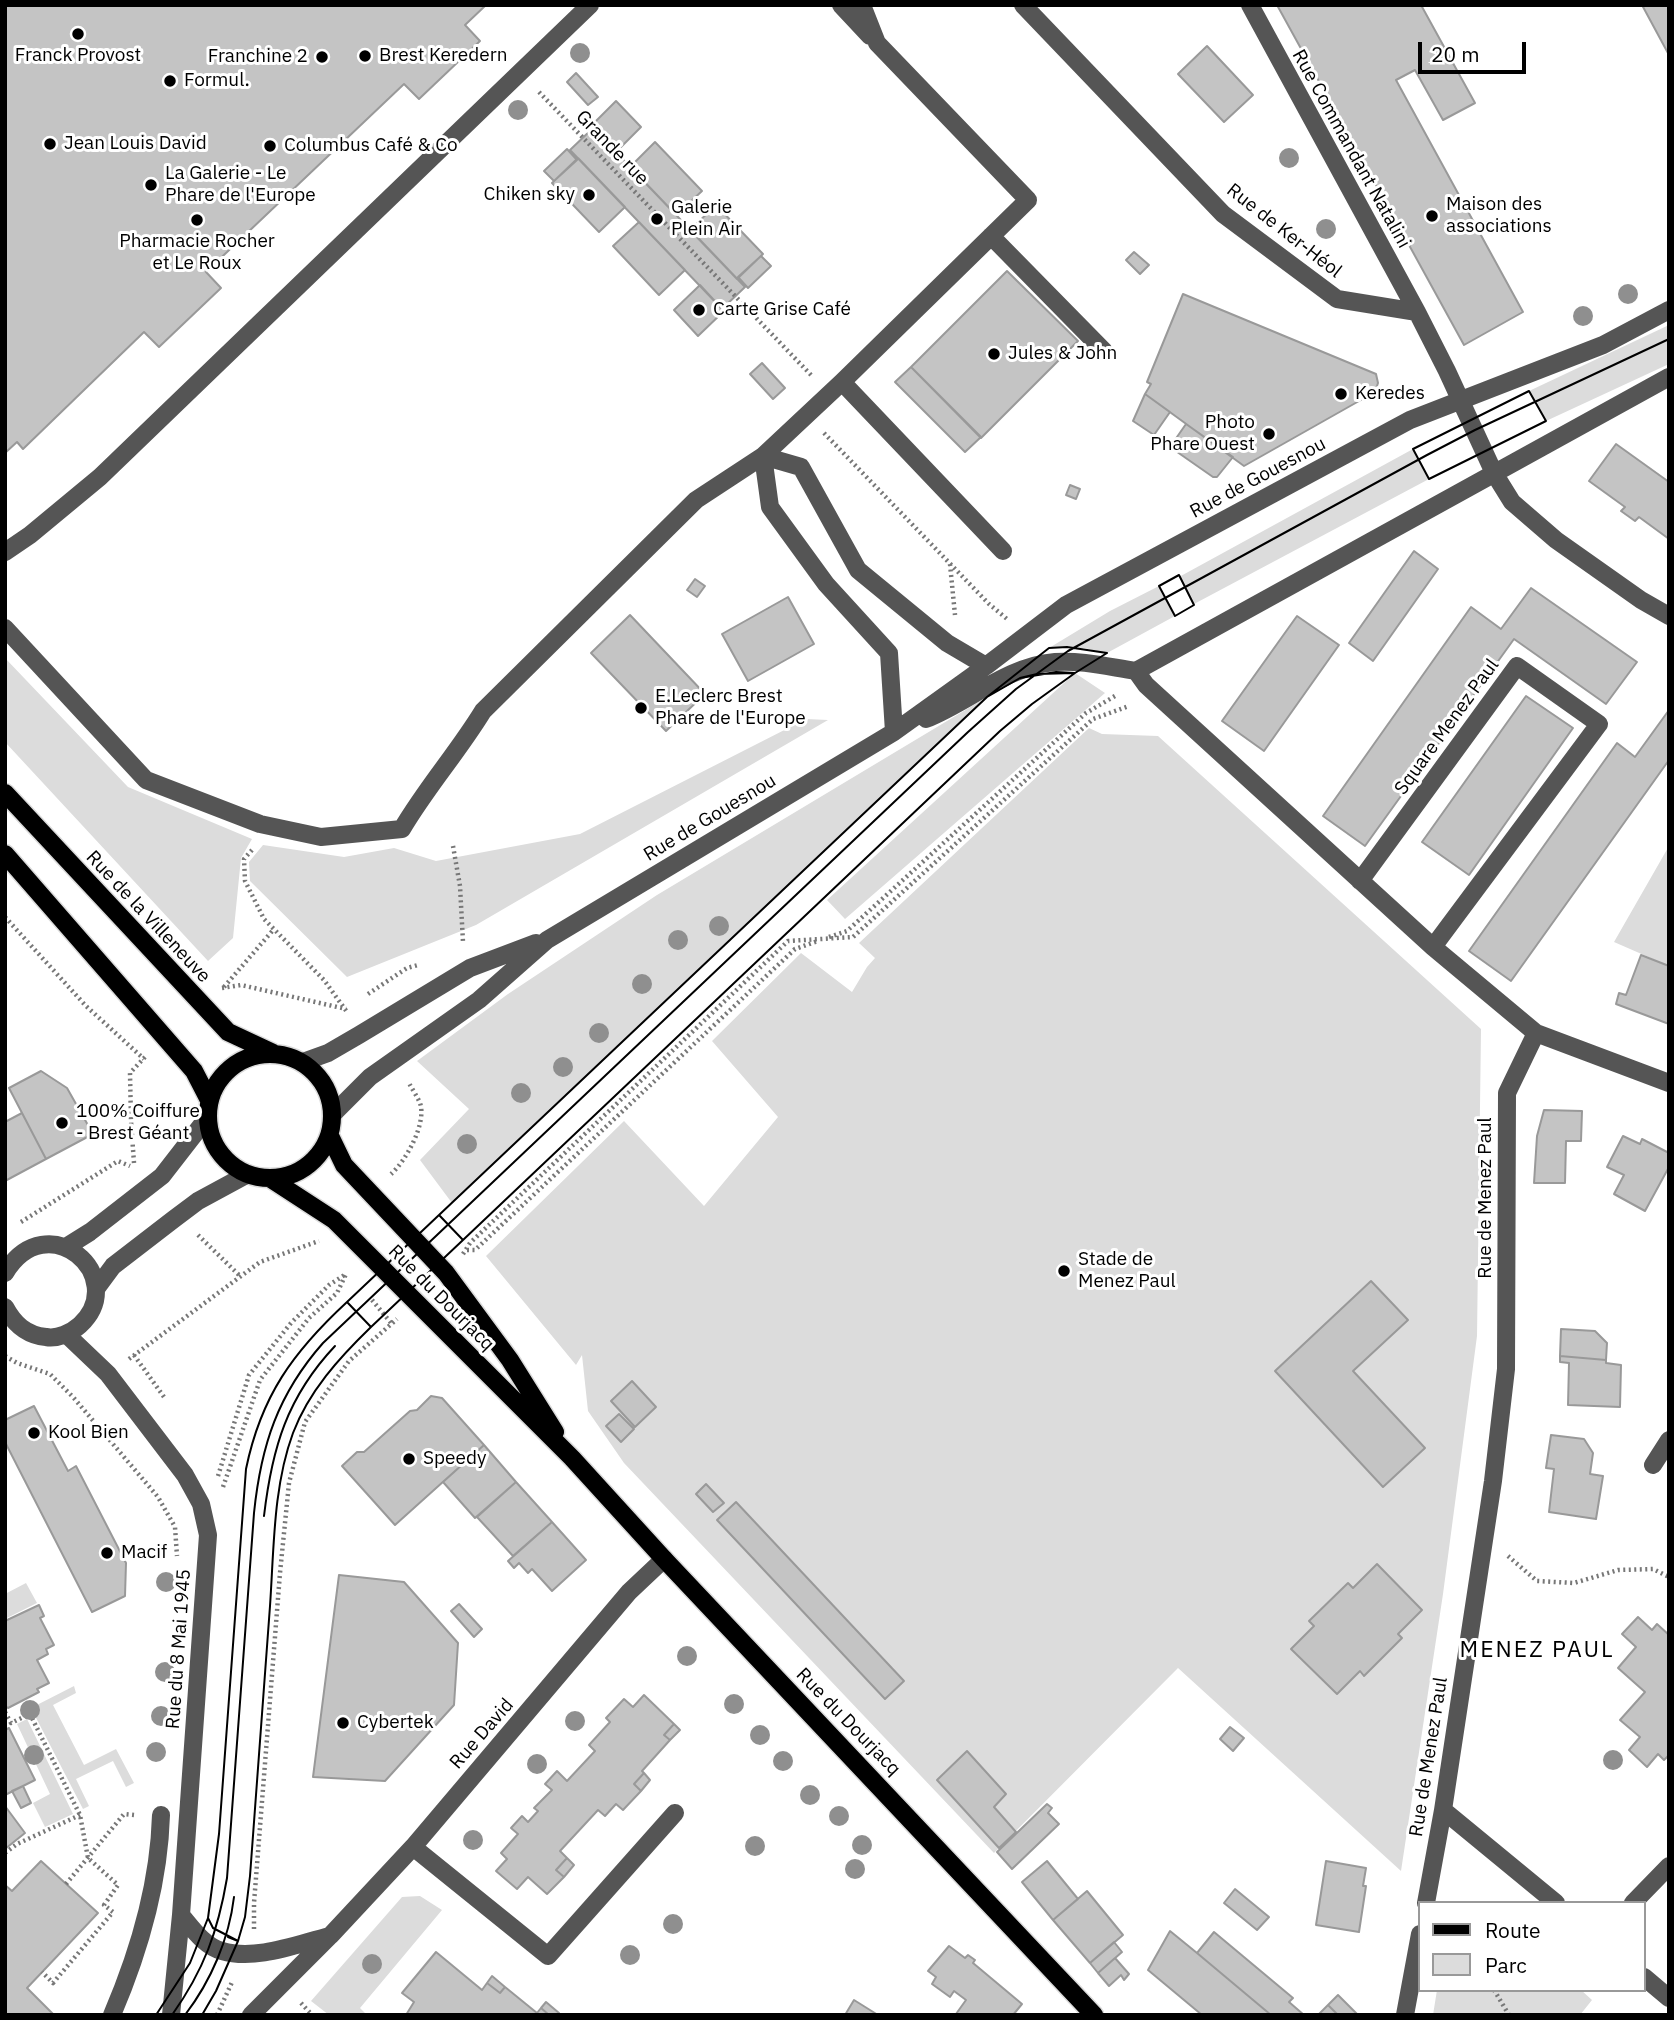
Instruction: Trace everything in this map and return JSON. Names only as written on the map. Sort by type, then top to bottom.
[{"type":"main road","name":"Rue de la Villeneuve","points":[[5,793],[228,1032],[273,1053]]},
{"type":"main road","points":[[5,854],[194,1071],[208,1109],[210,1136],[218,1152],[231,1165],[246,1175],[271,1179],[296,1173],[317,1158],[330,1136],[333,1114],[329,1094],[319,1076],[303,1062],[273,1053],[252,1055],[232,1065],[217,1081],[208,1109]]},
{"type":"main road","name":"Rue du Dourjacq","points":[[330,1136],[344,1165],[446,1272],[510,1360],[572,1458]]},
{"type":"main road","name":"Rue du Dourjacq","points":[[271,1179],[334,1220],[572,1458],[1094,2015]]},
{"type":"street","points":[[5,552],[30,536],[100,477],[590,5]]},
{"type":"street","points":[[5,628],[146,780],[260,824],[321,837],[402,829],[414,808],[466,740],[483,711],[696,500],[763,456],[1028,200],[841,5]]},
{"type":"street","points":[[862,5],[877,43]]},
{"type":"street","name":"Rue de Ker-Héol","points":[[1023,5],[1223,214],[1337,299],[1417,312]]},
{"type":"street","name":"Rue Commandant Natalini","points":[[1250,5],[1417,312]]},
{"type":"street","points":[[991,236],[1104,351]]},
{"type":"street","name":"Rue de Gouesnou","points":[[333,1114],[370,1077],[480,1000],[547,940],[894,732],[1066,605],[1410,420],[1604,345],[1669,310]]},
{"type":"street","points":[[1417,312],[1494,473],[1512,502],[1556,540],[1641,600],[1669,616]]},
{"type":"street","points":[[1669,377],[1136,671],[1154,692],[1360,881],[1433,947],[1536,1033],[1669,1083]]},
{"type":"street","points":[[836,388],[1003,551]]},
{"type":"street","points":[[763,456],[801,467],[858,570],[947,643],[986,666]]},
{"type":"street","points":[[763,456],[770,507],[826,584],[888,653],[894,732]]},
{"type":"street","name":"Rue de Gouesnou","points":[[894,732],[934,716],[1019,670],[1051,662],[1069,661],[1136,671]]},
{"type":"street","name":"Square Menez Paul","points":[[1360,881],[1517,666],[1599,724],[1433,947]]},
{"type":"street","name":"Rue de Gouesnou","points":[[303,1062],[328,1053],[470,968],[547,940]]},
{"type":"street","name":"Rue de Menez Paul","points":[[1426,1901],[1485,1537],[1506,1369],[1507,1093],[1536,1033]]},
{"type":"street","points":[[66,1247],[90,1232],[162,1176],[208,1109]]},
{"type":"street","points":[[96,1289],[113,1266],[198,1201],[246,1175]]},
{"type":"street","points":[[5,1273],[12,1261],[23,1251],[37,1245],[52,1244],[66,1247],[88,1264],[96,1289],[94,1304],[78,1327],[51,1338],[35,1336],[21,1328],[5,1307]]},
{"type":"street","name":"Rue du 8 Mai 1945","points":[[66,1334],[108,1374],[185,1475],[201,1504],[208,1535],[181,1915],[171,2015]]},
{"type":"street","points":[[1653,1465],[1669,1440]]},
{"type":"street","name":"Rue David","points":[[251,2015],[413,1847],[629,1592],[664,1559]]},
{"type":"street","points":[[1443,1810],[1554,1901]]},
{"type":"street","points":[[413,1847],[548,1956],[675,1813]]},
{"type":"street","points":[[112,2015],[135,1956],[157,1869],[161,1815]]},
{"type":"street","points":[[1635,1901],[1669,1866]]},
{"type":"street","points":[[181,1915],[197,1935],[220,1951],[255,1954],[330,1936]]},
{"type":"street","points":[[1405,2015],[1418,1945]]},
{"type":"street","points":[[1646,1979],[1669,1998]]},
{"type":"path","name":"Grande rue","points":[[520,74],[813,376],[836,388]]},
{"type":"path","points":[[813,376],[791,398],[989,604]]},
{"type":"path","points":[[468,1250],[475,1250],[795,949],[847,930],[1086,713],[1122,692],[1136,671]]},
{"type":"path","points":[[446,1272],[468,1250],[470,1243],[788,941],[853,937],[1093,719],[1134,705],[1154,692]]},
{"type":"path","points":[[260,824],[258,842],[244,859],[245,881],[264,919],[274,929],[324,980],[346,1009],[241,985],[223,988],[274,929]]},
{"type":"path","points":[[453,846],[460,886],[464,953]]},
{"type":"path","points":[[5,916],[86,1006],[144,1060],[131,1073],[135,1167],[118,1161],[16,1225]]},
{"type":"path","points":[[389,1175],[400,1167],[419,1129],[421,1105],[407,1079]]},
{"type":"path","points":[[198,1236],[240,1276]]},
{"type":"path","points":[[135,1355],[260,1262],[322,1240]]},
{"type":"path","points":[[218,1477],[249,1375],[291,1323],[330,1285],[346,1274],[337,1293],[309,1318],[260,1380],[222,1490]]},
{"type":"path","points":[[254,1903],[284,1528],[289,1483],[305,1422],[349,1361],[416,1303]]},
{"type":"path","points":[[5,1356],[50,1374],[149,1485],[175,1527],[177,1564]]},
{"type":"path","points":[[1485,1537],[1537,1581],[1574,1583],[1618,1570],[1653,1569],[1669,1577]]},
{"type":"path","points":[[5,1712],[11,1723],[30,1714],[80,1815],[88,1858],[118,1885],[104,1905],[113,1912],[53,1983],[42,1972]]},
{"type":"path","points":[[66,1884],[124,1814],[138,1816]]},
{"type":"path","points":[[5,1853],[16,1844],[80,1815]]},
{"type":"path","points":[[1495,1992],[1509,2015]]},
{"type":"green space","points":[[1669,325],[1669,364],[1546,421],[1529,391]]},
{"type":"green space","points":[[1413,449],[1429,479],[1194,604],[1179,577]]},
{"type":"green space","points":[[1159,586],[1175,616],[1107,653],[1084,648],[1049,648],[1110,611]]},
{"type":"green space","points":[[5,658],[128,787],[252,839],[241,858],[233,938],[208,961],[5,742]]},
{"type":"green space","points":[[1075,673],[1105,693],[845,919],[827,900]]},
{"type":"green space","points":[[987,697],[452,1203],[420,1160],[469,1109],[417,1061],[508,994],[657,895]]},
{"type":"green space","points":[[806,719],[828,720],[476,925],[347,977],[250,881],[249,862],[263,845],[344,857],[394,848],[436,861],[580,834]]},
{"type":"green space","name":"Stade de Menez Paul","points":[[1089,728],[1102,734],[1158,736],[1481,1029],[1477,1336],[1443,1594],[1401,1871],[1178,1668],[994,1853],[624,1463],[588,1411],[582,1355],[576,1365],[486,1256],[624,1121],[704,1206],[778,1117],[712,1041],[801,953],[852,992],[875,958],[859,943]]},
{"type":"green space","points":[[1669,846],[1669,966],[1614,942]]},
{"type":"green space","points":[[26,1583],[37,1603],[5,1619],[5,1594]]},
{"type":"green space","points":[[74,1686],[76,1693],[53,1705],[84,1765],[116,1749],[134,1783],[126,1787],[113,1761],[76,1779],[89,1806],[83,1809],[31,1708]]},
{"type":"green space","points":[[27,1719],[73,1814],[45,1827],[33,1803],[50,1794],[17,1724]]},
{"type":"green space","points":[[420,1896],[442,1910],[360,2008],[367,2015],[329,2015],[311,2001],[402,1897]]},
{"type":"green space","points":[[1437,1992],[1583,1992],[1592,2000],[1580,2015],[1433,2015]]},
{"type":"building","name":"La Galerie - Le Phare de l'Europe","points":[[5,5],[486,5],[465,25],[480,41],[419,99],[404,84],[206,272],[221,288],[159,347],[144,332],[23,449],[17,442],[5,453]]},
{"type":"building","name":"Maison des associations","points":[[1277,5],[1421,5],[1475,103],[1443,120],[1415,70],[1396,80],[1523,312],[1464,345]]},
{"type":"building","points":[[1642,5],[1669,5],[1669,55]]},
{"type":"building","points":[[1207,46],[1253,95],[1224,122],[1178,74]]},
{"type":"building","points":[[576,73],[598,97],[588,105],[567,82]]},
{"type":"building","points":[[616,101],[641,127],[616,152],[591,126]]},
{"type":"building","name":"Galerie Plein Air","points":[[593,128],[745,287],[722,309],[570,150]]},
{"type":"building","points":[[655,142],[702,191],[676,215],[630,167]]},
{"type":"building","points":[[567,149],[577,160],[554,181],[544,171]]},
{"type":"building","name":"Chiken sky","points":[[578,158],[625,207],[599,232],[552,183]]},
{"type":"building","points":[[716,205],[763,254],[737,279],[690,230]]},
{"type":"building","points":[[639,222],[685,270],[659,295],[613,246]]},
{"type":"building","points":[[1134,252],[1149,265],[1140,274],[1126,260]]},
{"type":"building","points":[[761,256],[771,266],[748,288],[738,277]]},
{"type":"building","name":"Jules & John","points":[[1007,271],[1078,341],[981,438],[911,367]]},
{"type":"building","name":"Carte Grise Café","points":[[700,285],[724,311],[698,336],[674,310]]},
{"type":"building","points":[[1183,294],[1376,374],[1378,383],[1375,392],[1244,466],[1145,394],[1151,384],[1147,382]]},
{"type":"building","points":[[762,363],[785,388],[773,399],[750,374]]},
{"type":"building","points":[[911,367],[981,437],[965,452],[895,382]]},
{"type":"building","points":[[1145,394],[1170,412],[1154,435],[1133,421]]},
{"type":"building","points":[[1186,424],[1233,457],[1217,477],[1213,477],[1170,447]]},
{"type":"building","points":[[1616,444],[1669,482],[1669,539],[1639,517],[1635,521],[1621,511],[1625,507],[1589,481]]},
{"type":"building","points":[[1070,485],[1080,489],[1076,499],[1066,495]]},
{"type":"building","points":[[1414,551],[1438,569],[1373,661],[1349,643]]},
{"type":"building","points":[[695,579],[705,586],[697,597],[687,590]]},
{"type":"building","points":[[1531,588],[1637,662],[1606,704],[1514,639],[1365,846],[1323,816],[1471,607],[1501,629]]},
{"type":"building","points":[[788,597],[814,644],[748,681],[722,634]]},
{"type":"building","points":[[630,615],[705,694],[666,731],[591,653]]},
{"type":"building","points":[[1297,616],[1339,645],[1264,751],[1222,721]]},
{"type":"building","points":[[1526,696],[1573,728],[1469,875],[1422,842]]},
{"type":"building","points":[[1669,710],[1669,760],[1511,981],[1469,951],[1617,743],[1635,757]]},
{"type":"building","points":[[1641,955],[1669,966],[1669,1024],[1616,1004],[1619,993],[1626,995]]},
{"type":"building","points":[[41,1071],[67,1088],[93,1134],[46,1159],[9,1088]]},
{"type":"building","points":[[1544,1110],[1582,1111],[1581,1141],[1566,1141],[1565,1183],[1534,1183],[1537,1136]]},
{"type":"building","points":[[22,1113],[46,1159],[5,1181],[5,1122]]},
{"type":"building","points":[[1623,1136],[1640,1144],[1642,1139],[1669,1153],[1669,1167],[1645,1211],[1614,1194],[1624,1175],[1607,1167]]},
{"type":"building","points":[[1371,1281],[1408,1320],[1353,1371],[1425,1448],[1383,1487],[1275,1371]]},
{"type":"building","points":[[1561,1329],[1595,1331],[1607,1343],[1606,1360],[1560,1356]]},
{"type":"building","points":[[1560,1356],[1606,1360],[1606,1363],[1621,1365],[1620,1407],[1568,1405],[1569,1363],[1560,1362]]},
{"type":"building","points":[[632,1381],[656,1407],[635,1427],[611,1401]]},
{"type":"building","name":"Speedy","points":[[431,1396],[442,1398],[484,1445],[395,1525],[342,1466],[357,1452],[364,1452]]},
{"type":"building","points":[[34,1406],[68,1471],[76,1466],[126,1563],[125,1596],[92,1612],[5,1442],[5,1420]]},
{"type":"building","points":[[619,1414],[634,1429],[621,1442],[606,1426]]},
{"type":"building","points":[[1551,1435],[1584,1439],[1593,1453],[1590,1474],[1603,1476],[1596,1519],[1549,1512],[1554,1469],[1546,1468]]},
{"type":"building","points":[[484,1445],[516,1482],[475,1518],[443,1482]]},
{"type":"building","points":[[516,1482],[552,1522],[513,1556],[477,1517]]},
{"type":"building","points":[[706,1484],[724,1503],[713,1512],[696,1494]]},
{"type":"building","points":[[736,1502],[904,1681],[885,1699],[717,1520]]},
{"type":"building","points":[[552,1522],[586,1560],[552,1591],[532,1569],[528,1573],[519,1563],[514,1568],[508,1561]]},
{"type":"building","points":[[1377,1564],[1422,1610],[1398,1634],[1402,1638],[1364,1676],[1360,1671],[1337,1694],[1291,1649],[1314,1626],[1309,1621],[1348,1583],[1353,1588]]},
{"type":"building","points":[[339,1575],[404,1582],[458,1643],[454,1705],[385,1781],[313,1777]]},
{"type":"building","points":[[459,1604],[482,1629],[474,1637],[451,1611]]},
{"type":"building","points":[[39,1605],[44,1616],[40,1618],[54,1645],[46,1649],[48,1654],[37,1660],[49,1683],[37,1689],[39,1692],[8,1708],[5,1706],[5,1621]]},
{"type":"building","points":[[1638,1617],[1652,1630],[1657,1624],[1669,1635],[1669,1755],[1664,1760],[1658,1754],[1647,1767],[1629,1750],[1640,1737],[1620,1720],[1645,1692],[1618,1668],[1636,1647],[1622,1634]]},
{"type":"building","points":[[644,1695],[674,1724],[664,1735],[670,1740],[634,1784],[641,1791],[623,1810],[616,1804],[605,1816],[598,1810],[560,1851],[567,1858],[556,1870],[564,1877],[547,1894],[528,1877],[517,1889],[496,1871],[507,1859],[501,1853],[518,1834],[511,1828],[522,1816],[528,1822],[538,1811],[534,1808],[552,1790],[545,1784],[557,1771],[567,1781],[595,1751],[589,1745],[610,1722],[606,1718],[624,1699],[633,1707]]},
{"type":"building","points":[[674,1724],[680,1730],[670,1740],[664,1735]]},
{"type":"building","points":[[1230,1727],[1244,1738],[1233,1751],[1220,1739]]},
{"type":"building","points":[[9,1728],[35,1780],[5,1795],[5,1730]]},
{"type":"building","points":[[967,1751],[1006,1794],[994,1807],[1016,1832],[999,1848],[937,1780]]},
{"type":"building","points":[[644,1773],[650,1780],[641,1791],[634,1784]]},
{"type":"building","points":[[23,1786],[31,1803],[21,1808],[12,1791]]},
{"type":"building","points":[[1047,1804],[1052,1808],[1048,1813],[1059,1824],[1012,1869],[997,1852]]},
{"type":"building","points":[[5,1806],[25,1833],[5,1849]]},
{"type":"building","points":[[567,1858],[574,1865],[564,1877],[556,1870]]},
{"type":"building","points":[[41,1861],[98,1913],[27,1988],[54,2015],[5,2015],[5,1885],[12,1891]]},
{"type":"building","points":[[1047,1861],[1078,1899],[1053,1920],[1022,1882]]},
{"type":"building","points":[[1326,1861],[1366,1868],[1359,1932],[1316,1925]]},
{"type":"building","points":[[1235,1889],[1269,1917],[1257,1930],[1224,1903]]},
{"type":"building","points":[[1087,1891],[1123,1935],[1090,1963],[1053,1920]]},
{"type":"building","points":[[1170,1931],[1271,2015],[1202,2015],[1148,1970]]},
{"type":"building","points":[[1214,1932],[1293,1998],[1289,2002],[1304,2015],[1271,2015],[1197,1953]]},
{"type":"building","points":[[1114,1942],[1122,1952],[1098,1973],[1090,1963]]},
{"type":"building","points":[[949,1946],[965,1958],[968,1955],[975,1960],[973,1963],[1022,2004],[1013,2015],[956,2014],[966,2000],[954,1991],[950,1997],[932,1984],[936,1977],[928,1971]]},
{"type":"building","points":[[436,1952],[482,1990],[487,1983],[500,1993],[505,1987],[537,2013],[541,2008],[549,2015],[406,2015],[414,2002],[402,1993]]},
{"type":"building","points":[[1115,1958],[1129,1974],[1124,1980],[1121,1975],[1109,1986],[1098,1973]]},
{"type":"building","points":[[492,1976],[505,1987],[500,1993],[487,1983]]},
{"type":"building","points":[[1338,1995],[1357,2015],[1338,2015],[1328,2005]]},
{"type":"building","points":[[854,2000],[878,2015],[845,2015]]},
{"type":"building","points":[[546,2002],[558,2015],[549,2015],[541,2008]]},
{"type":"building","points":[[1328,2005],[1338,2015],[1318,2015]]},
{"type":"tram line","points":[[172,2015],[193,1982],[208,1950],[227,1878],[254,1513],[261,1465],[283,1401],[307,1362],[323,1343],[1016,689],[1068,651],[1427,455],[1669,339]]},
{"type":"tram line","points":[[1529,391],[1546,421],[1429,479],[1413,449],[1529,391]]},
{"type":"tram line","points":[[1179,575],[1194,605],[1175,616],[1159,586],[1179,575]]},
{"type":"tram line","points":[[1067,647],[1107,653],[1075,673],[1037,674],[1020,678],[987,697],[1049,648],[1067,647]]},
{"type":"tram line","points":[[1056,672],[1075,673],[1000,731],[463,1240],[439,1215],[987,697],[1020,678],[1056,672]]},
{"type":"tram line","points":[[439,1215],[463,1240],[371,1327],[347,1302],[439,1215]]},
{"type":"tram line","points":[[347,1302],[371,1327],[336,1363],[307,1403],[286,1454],[278,1496],[250,1876],[245,1917],[238,1941],[213,1928],[208,1918],[219,1834],[246,1469],[261,1419],[282,1377],[311,1339],[347,1302]]},
{"type":"tram line","points":[[264,1516],[272,1468],[284,1425],[305,1385],[335,1346]]},
{"type":"tram line","points":[[185,2015],[203,1988],[217,1959],[228,1928],[234,1897]]},
{"type":"tram line","points":[[156,2015],[190,1963],[208,1918],[210,1922]]},
{"type":"tram line","points":[[202,2015],[238,1941],[228,1937]]},
{"type":"place","name":"Franck Provost","points":[[78,34]]},
{"type":"place","name":"Brest Keredern","points":[[365,56]]},
{"type":"place","name":"Franchine 2","points":[[322,57]]},
{"type":"place","name":"Formul.","points":[[170,81]]},
{"type":"place","name":"Jean Louis David","points":[[50,144]]},
{"type":"place","name":"Columbus Café & Co","points":[[270,146]]},
{"type":"place","name":"La Galerie - Le Phare de l'Europe","points":[[151,185]]},
{"type":"place","name":"Chiken sky","points":[[589,195]]},
{"type":"place","name":"Maison des associations","points":[[1432,216]]},
{"type":"place","name":"Galerie Plein Air","points":[[657,219]]},
{"type":"place","name":"Pharmacie Rocher et Le Roux","points":[[197,220]]},
{"type":"place","name":"Carte Grise Café","points":[[699,310]]},
{"type":"place","name":"Jules & John","points":[[994,354]]},
{"type":"place","name":"Keredes","points":[[1341,394]]},
{"type":"place","name":"Photo Phare Ouest","points":[[1269,434]]},
{"type":"place","name":"E.Leclerc Brest Phare de l'Europe","points":[[641,708]]},
{"type":"place","name":"100% Coiffure - Brest Géant","points":[[62,1123]]},
{"type":"place","name":"Stade de Menez Paul","points":[[1064,1271]]},
{"type":"place","name":"Kool Bien","points":[[34,1433]]},
{"type":"place","name":"Speedy","points":[[409,1459]]},
{"type":"place","name":"Macif","points":[[107,1553]]},
{"type":"place","name":"Cybertek","points":[[343,1723]]},
{"type":"district","name":"MENEZ PAUL","points":[[1537,1650]]}]
